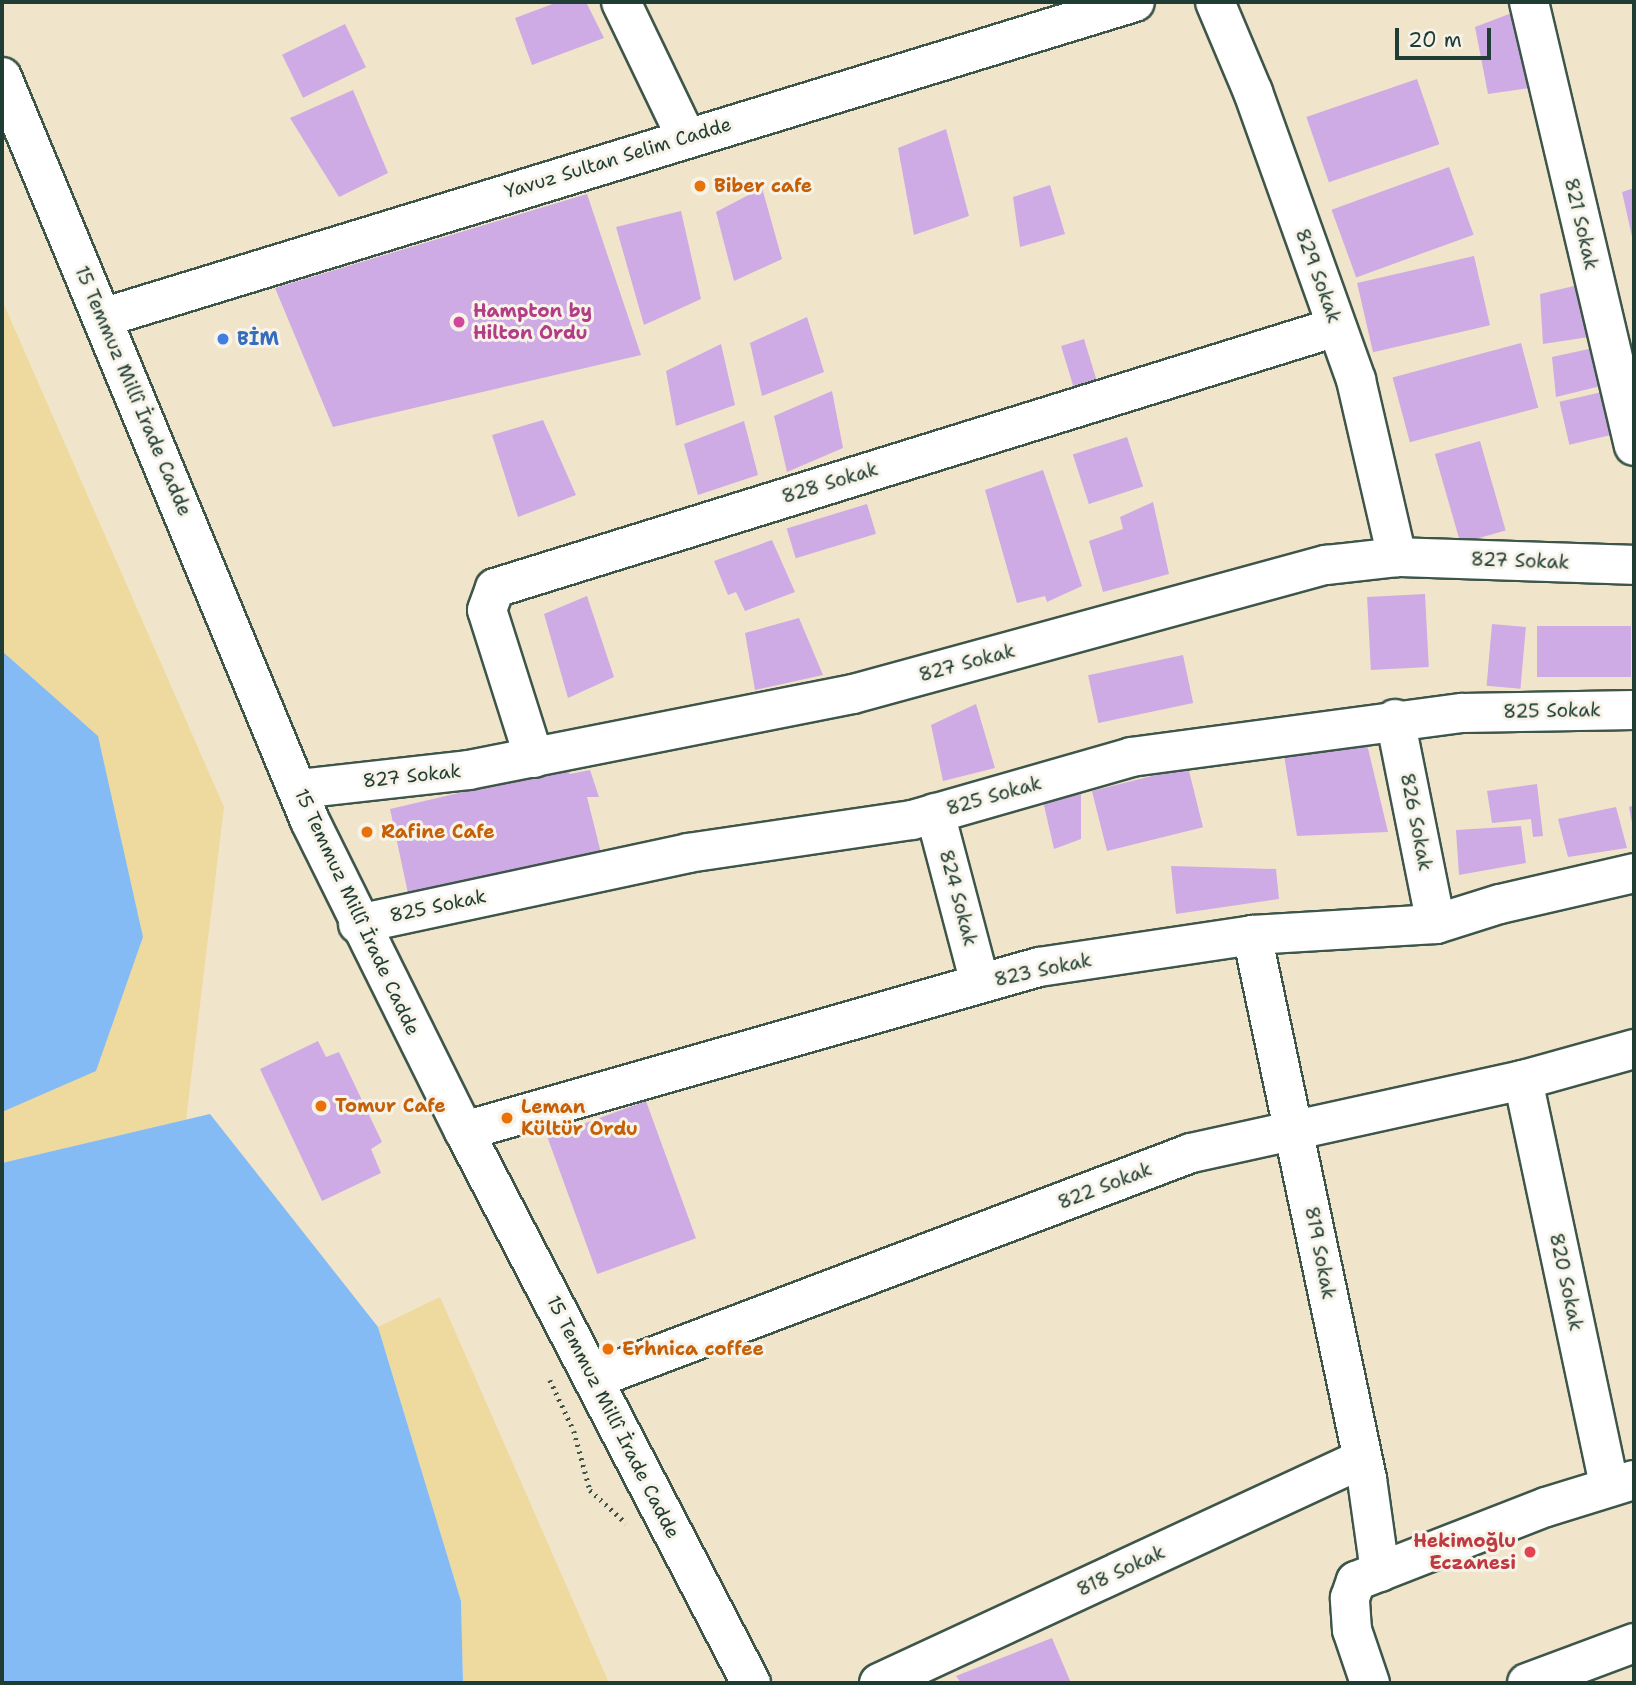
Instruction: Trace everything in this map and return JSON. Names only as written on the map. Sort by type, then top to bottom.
[{"type":"street","points":[[621,2],[686,137]]},
{"type":"street","name":"Yavuz Sultan Selim Cadde","points":[[102,318],[686,137],[1135,2]]},
{"type":"street","name":"829 Sokak","points":[[1215,2],[1252,92],[1356,380],[1396,557]]},
{"type":"street","name":"821 Sokak","points":[[1529,2],[1634,446]]},
{"type":"street","name":"15 Temmuz Millî İrade Cadde","points":[[2,77],[299,789],[358,923],[751,1683]]},
{"type":"street","name":"828 Sokak","points":[[534,758],[487,610],[495,588],[1336,327]]},
{"type":"street","name":"827 Sokak","points":[[299,789],[469,770],[853,694],[1326,565],[1396,557],[1634,565]]},
{"type":"street","name":"825 Sokak","points":[[358,923],[688,853],[935,813],[1131,757],[1395,719],[1462,713],[1634,710]]},
{"type":"street","name":"826 Sokak","points":[[1395,719],[1436,924]]},
{"type":"street","name":"824 Sokak","points":[[935,813],[980,983]]},
{"type":"street","name":"823 Sokak","points":[[464,1131],[1039,967],[1252,935],[1436,924],[1500,904],[1634,873]]},
{"type":"street","name":"819 Sokak","points":[[1252,935],[1362,1459],[1368,1576],[1349,1610],[1362,1681]]},
{"type":"street","name":"822 Sokak","points":[[594,1379],[1191,1153],[1523,1080],[1634,1049]]},
{"type":"street","name":"820 Sokak","points":[[1523,1080],[1622,1482]]},
{"type":"street","name":"818 Sokak","points":[[879,1683],[1362,1459]]},
{"type":"street","points":[[1368,1576],[1622,1482]]},
{"type":"street","points":[[1527,1683],[1634,1643]]},
{"type":"sand","points":[[2,300],[224,807],[186,1120],[2,1163],[2,1107],[98,736],[2,651]]},
{"type":"sand","points":[[440,1297],[609,1683],[463,1683],[461,1601],[378,1327]]},
{"type":"water","points":[[2,651],[98,736],[143,937],[96,1071],[2,1112]]},
{"type":"water","points":[[210,1114],[378,1327],[461,1601],[463,1683],[2,1683],[2,1163]]},
{"type":"building","points":[[558,2],[586,2],[604,38],[532,65],[515,18]]},
{"type":"building","points":[[1525,8],[1543,86],[1488,94],[1475,27]]},
{"type":"building","points":[[345,24],[366,67],[303,98],[282,55]]},
{"type":"building","points":[[1417,79],[1439,144],[1329,182],[1306,117]]},
{"type":"building","points":[[353,90],[388,173],[339,197],[290,118]]},
{"type":"building","points":[[946,129],[969,216],[914,235],[898,148]]},
{"type":"building","points":[[1449,167],[1474,235],[1356,277],[1332,210]]},
{"type":"building","points":[[1050,185],[1065,234],[1020,247],[1013,197]]},
{"type":"building","points":[[762,188],[782,259],[734,281],[716,212]]},
{"type":"building","points":[[1634,188],[1634,241],[1633,241],[1622,192]]},
{"type":"building","name":"Hampton by Hilton Ordu","points":[[587,194],[641,355],[333,427],[275,288]]},
{"type":"building","points":[[681,211],[701,299],[644,325],[616,227]]},
{"type":"building","points":[[1474,256],[1490,325],[1373,352],[1357,283]]},
{"type":"building","points":[[1591,282],[1602,335],[1543,344],[1540,294]]},
{"type":"building","points":[[807,317],[824,372],[762,396],[750,343]]},
{"type":"building","points":[[1084,339],[1096,379],[1073,386],[1061,346]]},
{"type":"building","points":[[1521,343],[1538,408],[1410,442],[1393,377]]},
{"type":"building","points":[[721,344],[735,405],[676,426],[666,371]]},
{"type":"building","points":[[1607,345],[1613,383],[1556,397],[1552,357]]},
{"type":"building","points":[[1615,389],[1625,432],[1569,445],[1559,402]]},
{"type":"building","points":[[832,391],[843,448],[787,472],[774,416]]},
{"type":"building","points":[[543,420],[576,495],[518,517],[492,435]]},
{"type":"building","points":[[744,421],[758,475],[698,495],[684,444]]},
{"type":"building","points":[[1127,437],[1143,486],[1089,504],[1073,455]]},
{"type":"building","points":[[1480,441],[1506,530],[1460,543],[1435,454]]},
{"type":"building","points":[[1043,470],[1082,586],[1047,602],[1045,596],[1017,603],[985,490]]},
{"type":"building","points":[[1153,502],[1169,574],[1103,592],[1089,541],[1123,529],[1120,517]]},
{"type":"building","points":[[867,504],[876,534],[796,558],[787,529]]},
{"type":"building","points":[[772,540],[795,592],[745,611],[736,592],[728,595],[714,561]]},
{"type":"building","points":[[1425,594],[1429,667],[1371,670],[1367,597]]},
{"type":"building","points":[[587,596],[614,677],[568,698],[544,614]]},
{"type":"building","points":[[799,618],[823,675],[755,690],[745,633]]},
{"type":"building","points":[[1492,624],[1526,627],[1520,689],[1487,686]]},
{"type":"building","points":[[1537,626],[1631,626],[1631,677],[1537,677]]},
{"type":"building","points":[[1183,655],[1193,703],[1098,723],[1088,675]]},
{"type":"building","points":[[976,704],[995,768],[943,781],[931,725]]},
{"type":"building","points":[[1366,740],[1388,832],[1297,836],[1284,755]]},
{"type":"building","points":[[1188,767],[1203,827],[1107,851],[1092,791]]},
{"type":"building","points":[[566,768],[570,774],[590,770],[599,797],[587,797],[601,853],[615,849],[617,861],[409,898],[390,809]]},
{"type":"building","points":[[1537,784],[1543,836],[1533,837],[1531,819],[1492,823],[1487,791]]},
{"type":"building","points":[[1081,794],[1081,839],[1054,849],[1043,801]]},
{"type":"building","points":[[1634,805],[1634,828],[1633,828],[1629,807]]},
{"type":"building","points":[[1616,807],[1627,848],[1568,857],[1558,819]]},
{"type":"building","points":[[1521,826],[1526,863],[1459,875],[1456,830]]},
{"type":"building","points":[[1171,866],[1276,869],[1279,899],[1176,914]]},
{"type":"building","name":"Tomur Cafe","points":[[318,1041],[326,1057],[339,1052],[382,1142],[371,1149],[381,1173],[322,1201],[260,1069]]},
{"type":"building","points":[[646,1101],[696,1238],[597,1274],[547,1137]]},
{"type":"building","points":[[1052,1638],[1071,1683],[961,1683],[956,1676]]},
{"type":"place","name":"Biber cafe","points":[[700,186]]},
{"type":"place","name":"Hampton by Hilton Ordu","points":[[459,322]]},
{"type":"place","name":"BİM","points":[[223,339]]},
{"type":"place","name":"Rafine Cafe","points":[[367,832]]},
{"type":"place","name":"Tomur Cafe","points":[[321,1106]]},
{"type":"place","name":"Leman Kültür Ordu","points":[[507,1118]]},
{"type":"place","name":"Erhnica coffee","points":[[608,1349]]},
{"type":"place","name":"Hekimoğlu Eczanesi","points":[[1530,1552]]}]
